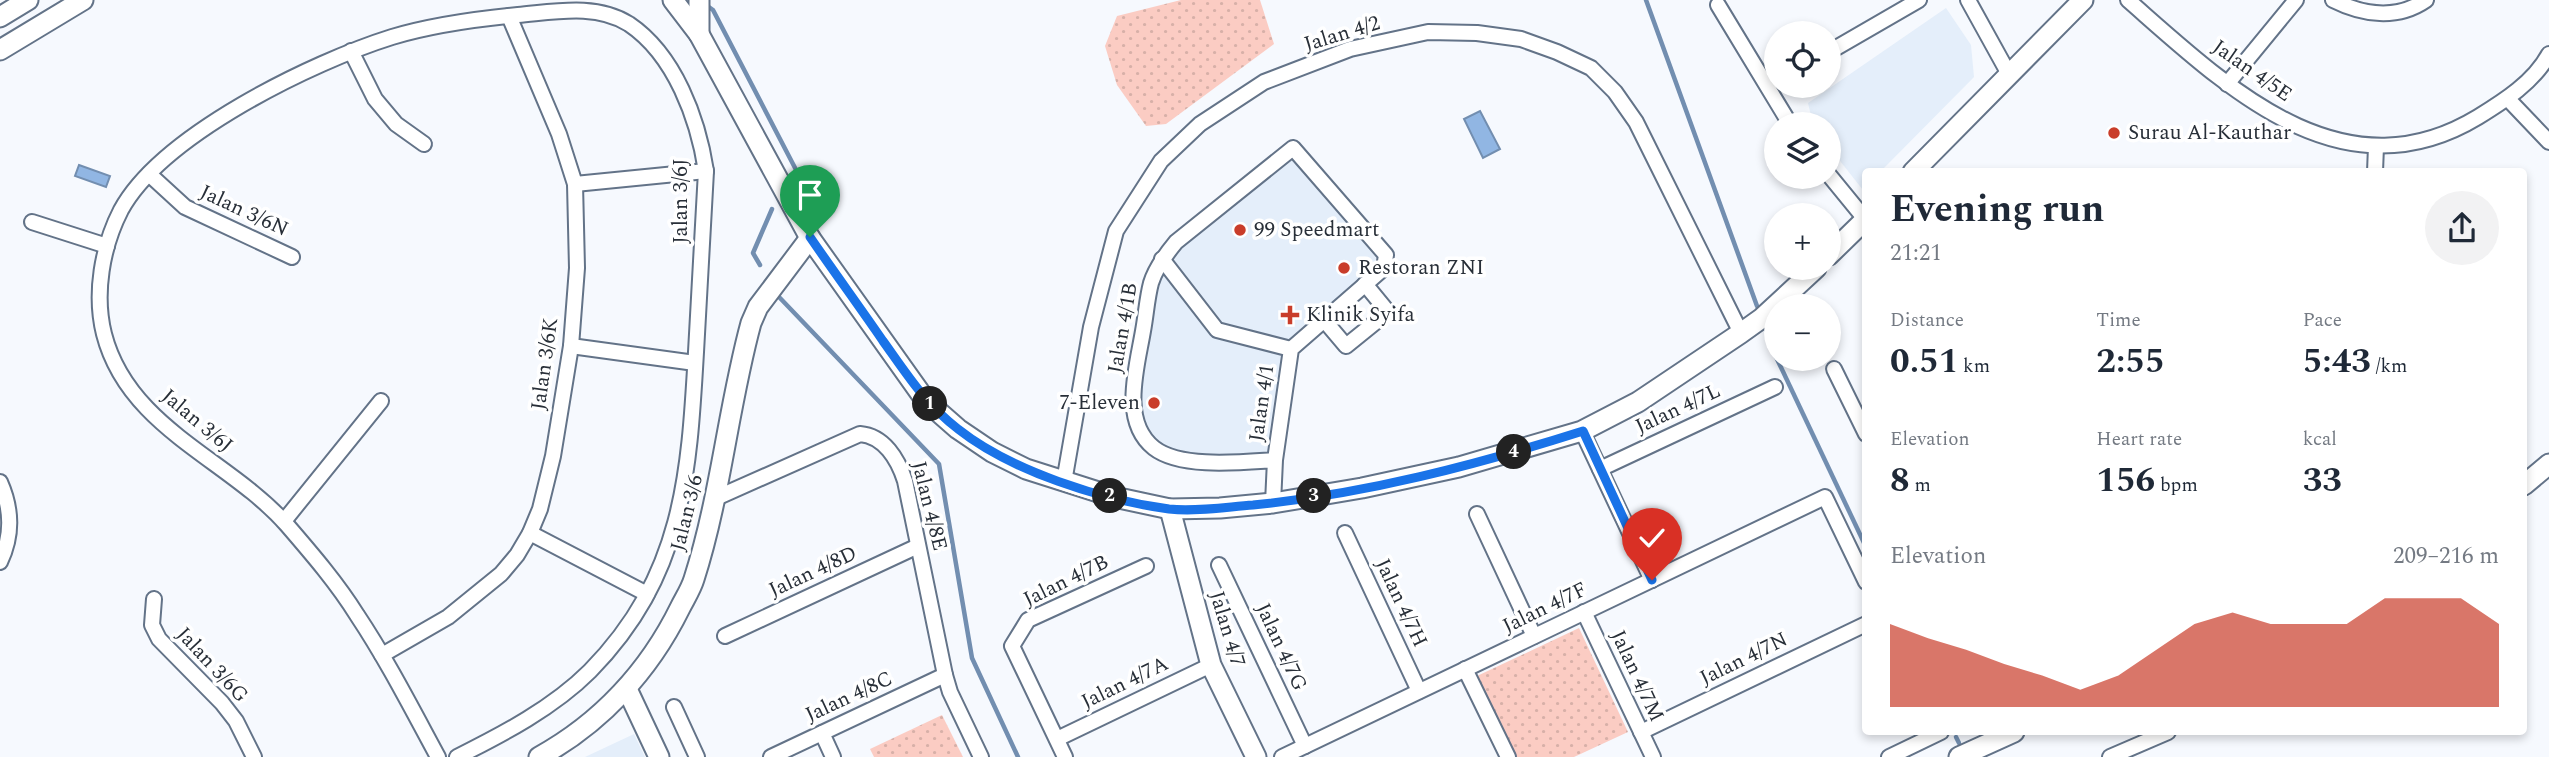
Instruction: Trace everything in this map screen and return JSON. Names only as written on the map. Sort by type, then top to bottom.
[{"type":"street","points":[[0,17],[28,0]]},
{"type":"street","points":[[0,50],[83,0]]},
{"type":"street","points":[[673,0],[699,34],[810,237],[926,401],[958,429],[992,452],[1027,469],[1114,497],[1170,509],[1273,503],[1362,488],[1459,467],[1583,431],[1638,401],[1741,333],[1762,318],[1803,280]]},
{"type":"street","points":[[699,0],[699,34]]},
{"type":"street","points":[[1841,44],[1919,0]]},
{"type":"street","points":[[1968,0],[2010,76]]},
{"type":"street","points":[[1917,168],[2083,0]]},
{"type":"street","points":[[2227,84],[2295,0]]},
{"type":"street","points":[[2333,0],[2348,7],[2387,14],[2402,13],[2426,0]]},
{"type":"street","name":"Jalan 4/5E","points":[[2130,1],[2227,84],[2269,113],[2314,134],[2376,146],[2417,142],[2466,124],[2508,99],[2544,63],[2549,54]]},
{"type":"street","points":[[1721,2],[1764,71]]},
{"type":"street","name":"Jalan 3/6J","points":[[438,757],[356,612],[284,521],[158,421],[123,380],[104,334],[99,286],[107,246],[122,209],[149,174],[180,147],[218,119],[266,91],[351,51],[395,36],[452,23],[578,10],[607,14],[627,23],[646,39],[665,62],[681,90],[699,137],[706,171],[691,436],[685,485],[674,533],[662,564],[647,594],[612,647],[588,673],[549,704],[503,734],[457,757]]},
{"type":"street","name":"Jalan 3/6K","points":[[382,655],[448,617],[501,574],[530,533],[540,509],[553,456],[571,346],[577,268],[575,184],[559,134],[509,16]]},
{"type":"street","name":"Jalan 4/2","points":[[1064,482],[1091,327],[1116,231],[1161,161],[1200,124],[1265,82],[1350,49],[1428,33],[1477,33],[1521,39],[1591,68],[1615,92],[1636,122],[1741,333]]},
{"type":"street","points":[[351,51],[375,99],[396,124],[424,144]]},
{"type":"street","points":[[2508,99],[2549,142]]},
{"type":"street","points":[[2375,168],[2376,146]]},
{"type":"street","name":"Jalan 4/1B","points":[[1275,460],[1200,462],[1167,456],[1153,447],[1142,434],[1135,413],[1133,392],[1151,282],[1162,259],[1176,242],[1293,148],[1385,255],[1384,268]]},
{"type":"street","points":[[575,184],[706,171]]},
{"type":"street","name":"Jalan 3/6N","points":[[149,174],[185,207],[292,257]]},
{"type":"street","points":[[1840,189],[1862,215]]},
{"type":"street","points":[[32,222],[107,246]]},
{"type":"street","points":[[1841,244],[1862,222]]},
{"type":"street","name":"Jalan 3/6","points":[[539,757],[591,723],[627,689],[649,662],[672,625],[693,581],[716,498],[751,323],[758,307],[810,237]]},
{"type":"street","points":[[1162,259],[1217,330],[1291,349]]},
{"type":"street","name":"Jalan 4/1","points":[[1273,503],[1275,460],[1291,349],[1384,268]]},
{"type":"street","points":[[1324,320],[1346,346],[1388,312],[1365,284]]},
{"type":"street","points":[[571,346],[695,363]]},
{"type":"street","points":[[1835,371],[1862,426]]},
{"type":"street","name":"Jalan 4/7L","points":[[1600,469],[1775,387]]},
{"type":"street","points":[[284,521],[381,401]]},
{"type":"street","points":[[1583,431],[1652,580]]},
{"type":"street","name":"Jalan 4/8E","points":[[716,498],[860,433],[870,435],[894,455],[901,467],[945,675],[950,692],[981,757]]},
{"type":"street","points":[[2527,482],[2549,464]]},
{"type":"street","points":[[0,482],[11,517],[9,544],[0,562]]},
{"type":"street","name":"Jalan 4/7F","points":[[1282,757],[1825,497],[1862,574]]},
{"type":"street","name":"Jalan 4/7","points":[[1170,509],[1211,664],[1256,757]]},
{"type":"street","points":[[1477,514],[1534,636]]},
{"type":"street","points":[[530,533],[647,594]]},
{"type":"street","name":"Jalan 4/7H","points":[[1345,533],[1419,691]]},
{"type":"street","name":"Jalan 4/8D","points":[[725,636],[918,547]]},
{"type":"street","name":"Jalan 4/7G","points":[[1219,565],[1305,747]]},
{"type":"street","name":"Jalan 4/7B","points":[[1065,757],[1012,646],[1028,620],[1146,566]]},
{"type":"street","name":"Jalan 3/6G","points":[[154,600],[152,625],[159,639],[236,721],[254,757]]},
{"type":"street","name":"Jalan 4/7M","points":[[1584,612],[1653,757]]},
{"type":"street","name":"Jalan 4/7N","points":[[1641,732],[1862,626]]},
{"type":"street","name":"Jalan 4/7A","points":[[1057,739],[1211,664]]},
{"type":"street","points":[[1465,669],[1508,757]]},
{"type":"street","name":"Jalan 4/8C","points":[[771,757],[945,675]]},
{"type":"street","points":[[627,689],[659,757]]},
{"type":"street","points":[[674,707],[697,757]]},
{"type":"street","points":[[822,733],[833,757]]},
{"type":"street","points":[[1889,757],[1932,735]]},
{"type":"street","points":[[1959,757],[2004,735]]},
{"type":"street","points":[[2110,757],[2160,735]]},
{"type":"shaded area","points":[[1181,0],[1260,0],[1274,44],[1166,124],[1146,126],[1117,85],[1105,46],[1117,16]]},
{"type":"shaded area","points":[[1946,8],[1971,45],[1974,77],[1884,168],[1862,168],[1862,189],[1841,162],[1841,112],[1810,112],[1808,103],[1815,98],[1841,98],[1841,80]]},
{"type":"shaded area","points":[[1292,155],[1379,256],[1376,265],[1288,343],[1269,454],[1245,458],[1169,450],[1154,443],[1145,431],[1139,411],[1138,391],[1156,285],[1168,259],[1181,246]]},
{"type":"shaded area","points":[[1579,628],[1628,732],[1574,757],[1515,757],[1477,676]]},
{"type":"shaded area","points":[[942,715],[963,757],[874,757],[870,749]]},
{"type":"shaded area","points":[[634,734],[645,757],[585,757]]},
{"type":"water","points":[[1480,111],[1500,149],[1483,158],[1464,119]]},
{"type":"water","points":[[79,165],[110,176],[106,187],[75,176]]},
{"type":"waterway","points":[[1646,0],[1757,306]]},
{"type":"waterway","points":[[706,5],[713,10],[806,189],[799,193]]},
{"type":"waterway","points":[[760,265],[753,253],[772,209]]},
{"type":"waterway","points":[[780,298],[939,464],[972,658],[1018,757]]},
{"type":"waterway","points":[[1783,371],[1862,539]]},
{"type":"waterway","points":[[1956,737],[1959,743]]},
{"type":"place","name":"Surau Al-Kauthar","points":[[2114,133]]},
{"type":"place","name":"99 Speedmart","points":[[1240,230]]},
{"type":"place","name":"Restoran ZNI","points":[[1344,268]]},
{"type":"place","name":"Klinik Syifa","points":[[1290,315]]},
{"type":"place","name":"7-Eleven","points":[[1154,403]]},
{"type":"route","points":[[810,237],[926,401],[958,429],[992,452],[1027,469],[1114,497],[1170,509],[1220,508],[1273,503],[1362,488],[1459,467],[1583,431],[1652,580]]}]
